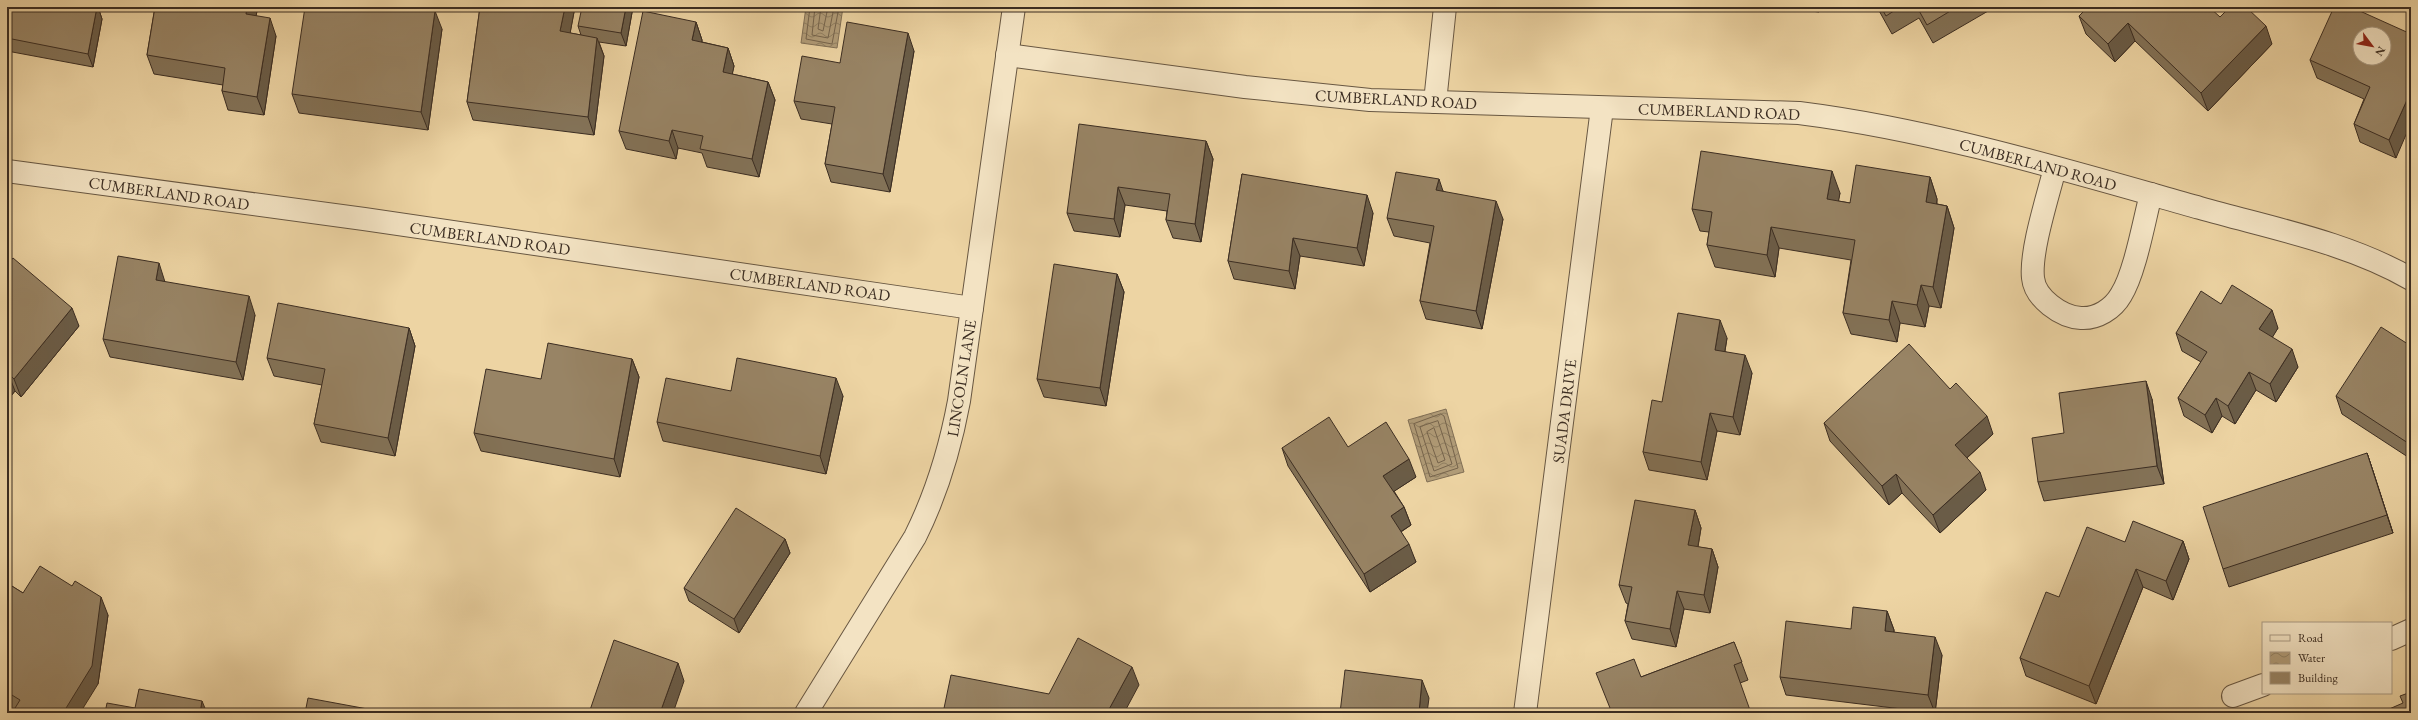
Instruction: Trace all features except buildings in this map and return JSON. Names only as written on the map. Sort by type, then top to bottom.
[{"type":"street","name":"LINCOLN LANE","points":[[806,713],[898,566],[930,508],[940,480],[954,427],[1014,7]]},
{"type":"street","points":[[1435,102],[1445,7]]},
{"type":"street","name":"CUMBERLAND ROAD","points":[[1007,55],[1308,94],[1435,102],[1799,113],[1836,118],[1918,133],[2151,194],[2350,251],[2411,279]]},
{"type":"street","name":"SUADA DRIVE","points":[[1525,713],[1602,108]]},
{"type":"street","points":[[2055,168],[2033,261],[2033,279],[2040,294],[2063,314],[2081,318],[2096,315],[2110,309],[2121,296],[2128,282],[2151,194]]},
{"type":"street","name":"CUMBERLAND ROAD","points":[[7,171],[372,221],[972,308]]},
{"type":"street","points":[[2392,639],[2411,630]]},
{"type":"street","points":[[2233,696],[2262,685]]},
{"type":"water","points":[[806,7],[843,7],[837,48],[801,43]]},
{"type":"water","points":[[1446,409],[1464,472],[1427,482],[1408,420]]}]
